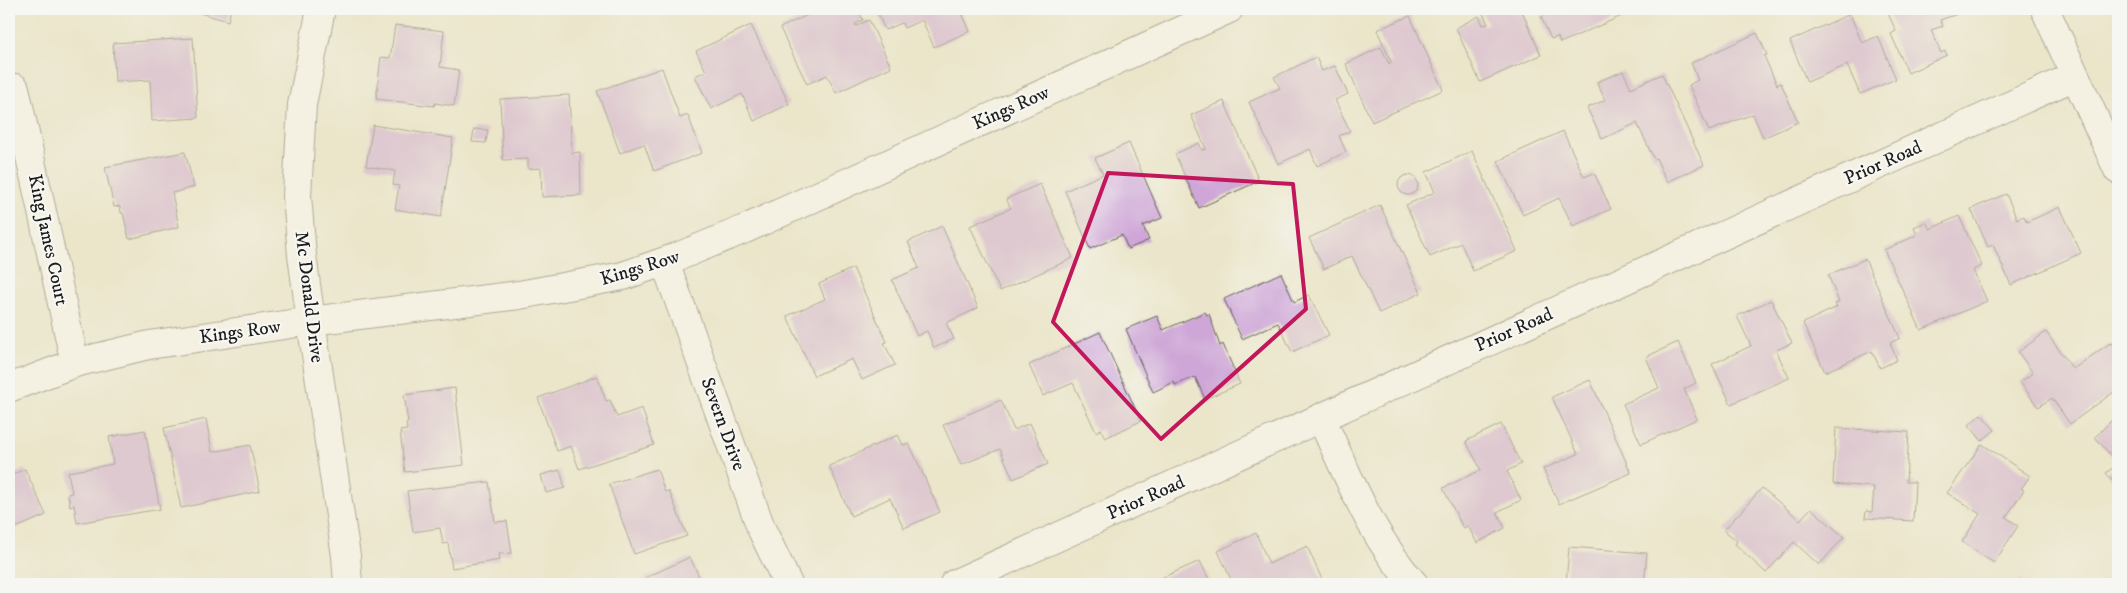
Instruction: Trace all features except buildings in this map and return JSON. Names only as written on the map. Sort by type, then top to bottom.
[{"type":"street","name":"Mc Donald Drive","points":[[321,9],[302,104],[297,196],[302,256],[346,556],[348,584]]},
{"type":"street","name":"Kings Row","points":[[9,388],[75,363],[149,345],[311,321],[575,286],[623,276],[665,262],[745,229],[1229,9]]},
{"type":"street","points":[[2045,9],[2118,170]]},
{"type":"street","name":"Prior Road","points":[[954,584],[2075,76]]},
{"type":"street","name":"King James Court","points":[[15,88],[75,363]]},
{"type":"street","name":"Severn Drive","points":[[665,262],[761,528],[788,584]]},
{"type":"street","points":[[1322,418],[1370,521],[1405,574],[1414,584]]},
{"type":"highlighted area","points":[[1108,173],[1293,184],[1306,309],[1161,439],[1053,322]]}]
